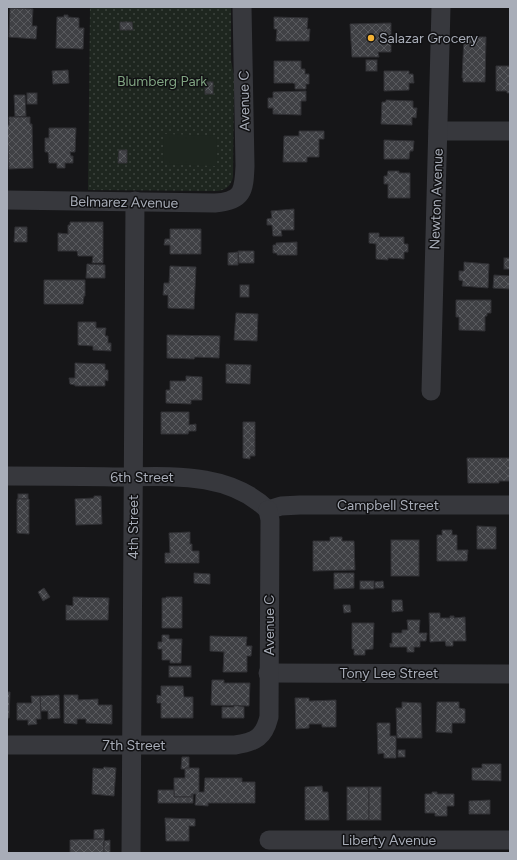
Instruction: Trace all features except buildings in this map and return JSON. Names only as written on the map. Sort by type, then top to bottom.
[{"type":"street","name":"Avenue C","points":[[239,195],[244,180],[242,7]]},
{"type":"street","name":"Newton Avenue","points":[[431,391],[442,7]]},
{"type":"street","points":[[438,131],[510,131]]},
{"type":"street","name":"Belmarez Avenue","points":[[7,200],[215,203],[227,202],[235,199],[239,195]]},
{"type":"street","name":"4th Street","points":[[130,853],[135,202]]},
{"type":"street","name":"6th Street","points":[[7,476],[168,476],[198,478],[233,488],[259,502],[268,510]]},
{"type":"street","name":"Campbell Street","points":[[268,510],[281,506],[300,505],[510,505]]},
{"type":"street","name":"Avenue C","points":[[259,738],[266,728],[269,717],[268,673],[270,520],[268,510]]},
{"type":"street","name":"Tony Lee Street","points":[[268,673],[510,674]]},
{"type":"street","name":"7th Street","points":[[7,744],[235,745],[248,744],[259,738]]},
{"type":"street","name":"Liberty Avenue","points":[[269,840],[510,840]]},
{"type":"green space","name":"Blumberg Park","points":[[90,7],[231,7],[231,60],[234,77],[233,177],[228,187],[217,191],[88,190]]},
{"type":"green space","points":[[164,134],[217,136],[216,166],[163,164]]},
{"type":"place","name":"Salazar Grocery","points":[[371,38]]}]
